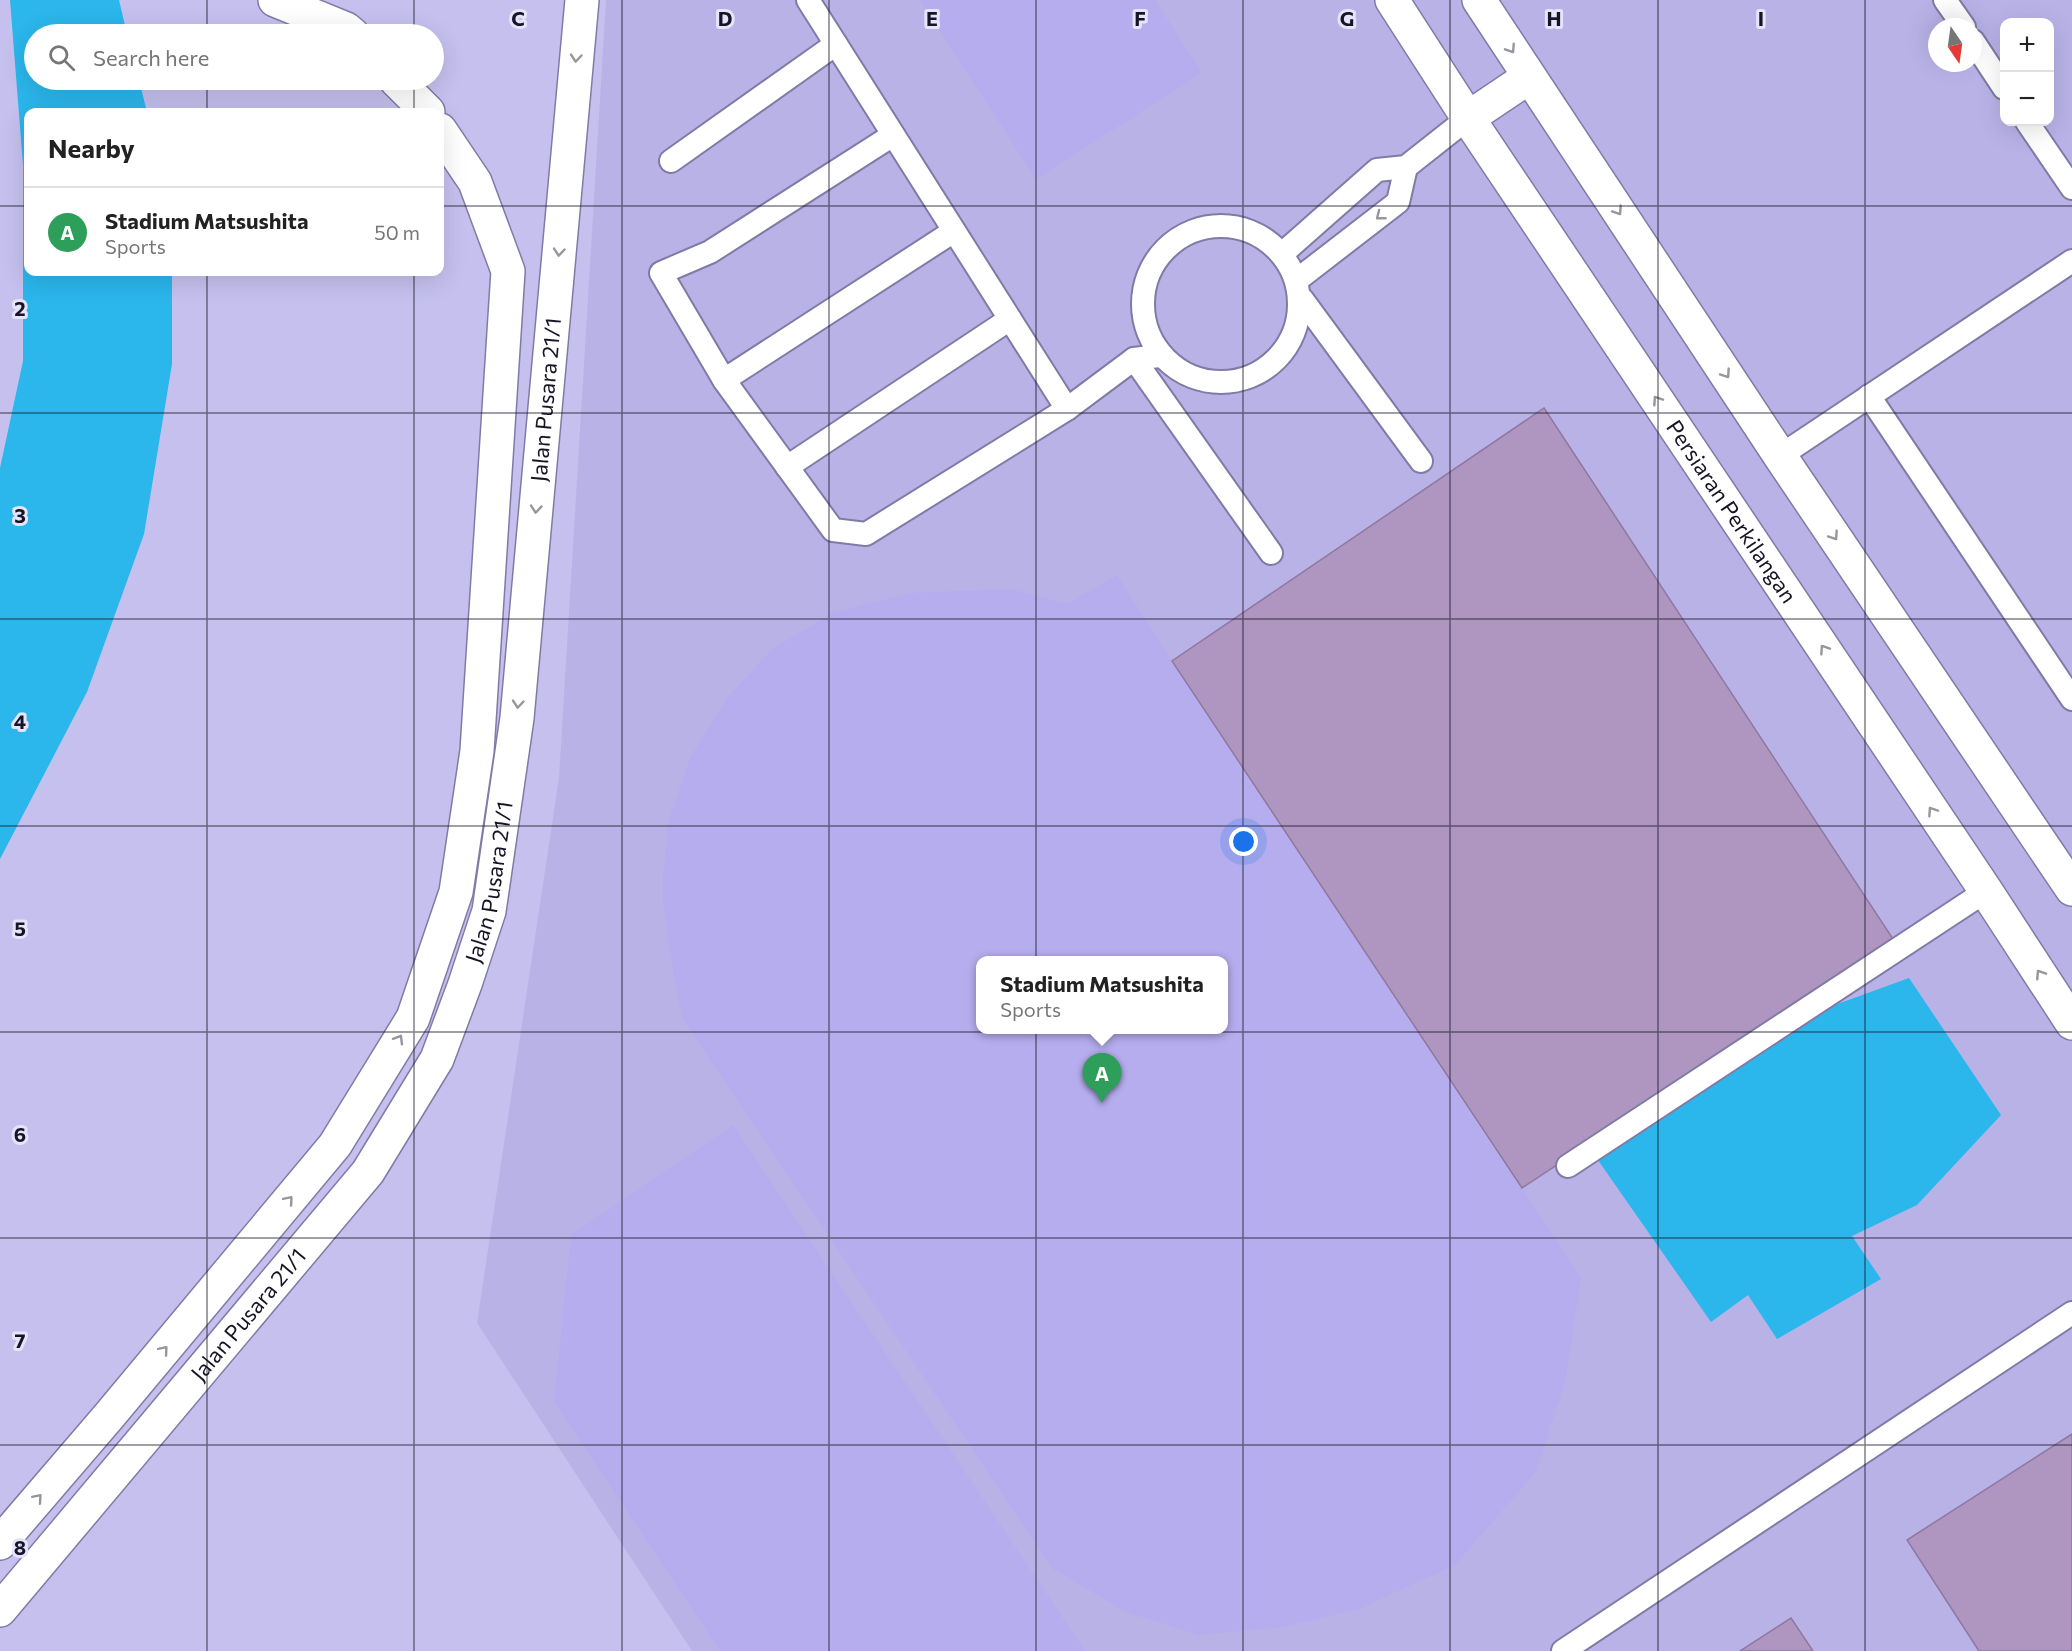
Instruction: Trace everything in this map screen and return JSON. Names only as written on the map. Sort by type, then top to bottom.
[{"type":"street","points":[[275,0],[330,24]]},
{"type":"street","name":"Jalan Pusara 21/1","points":[[0,1610],[368,1172],[437,1059],[461,995],[489,911],[517,718],[582,0]]},
{"type":"street","name":"Persiaran Perkilangan","points":[[1392,0],[1467,118],[1986,891],[2072,1023]]},
{"type":"street","points":[[1479,0],[1780,456],[2072,888]]},
{"type":"street","points":[[1467,118],[1529,77]]},
{"type":"street","points":[[406,90],[424,108]]},
{"type":"street","name":"Jalan Pusara 21/1","points":[[0,1543],[335,1145],[412,1018],[456,892],[477,752],[508,271],[475,182],[444,136]]},
{"type":"lane","points":[[808,0],[1067,409]]},
{"type":"lane","points":[[1945,0],[1958,18]]},
{"type":"lane","points":[[671,161],[836,44]]},
{"type":"lane","points":[[1982,55],[2000,82]]},
{"type":"lane","points":[[1283,252],[1377,170],[1406,167],[1467,118]]},
{"type":"lane","points":[[2030,126],[2072,188]]},
{"type":"lane","points":[[893,135],[710,252],[661,273],[724,380],[833,530],[866,534],[1067,409],[1134,359],[1159,356]]},
{"type":"lane","points":[[1406,167],[1398,202],[1299,290],[1289,347],[1251,379],[1201,382],[1159,356],[1140,310],[1152,262],[1160,255],[1191,230],[1240,226],[1283,252],[1299,290],[1421,461]]},
{"type":"lane","points":[[724,380],[954,231]]},
{"type":"lane","points":[[1780,456],[2072,261]]},
{"type":"lane","points":[[787,467],[1010,319]]},
{"type":"lane","points":[[1134,359],[1271,553]]},
{"type":"lane","points":[[1869,396],[2072,699]]},
{"type":"lane","points":[[1568,1166],[1986,891]]},
{"type":"lane","points":[[1563,1651],[2072,1313]]},
{"type":"shaded area","points":[[606,0],[2072,0],[2072,1651],[692,1651],[477,1323],[559,778]]},
{"type":"shaded area","points":[[920,0],[1155,0],[1202,73],[1036,179]]},
{"type":"shaded area","points":[[1117,575],[1581,1278],[1565,1382],[1536,1472],[1455,1565],[1359,1609],[1283,1627],[1199,1635],[1126,1612],[1052,1568],[682,1018],[668,942],[662,890],[668,823],[690,758],[727,698],[772,649],[833,613],[910,593],[1011,589],[1067,604]]},
{"type":"shaded area","points":[[733,1125],[1085,1651],[720,1651],[554,1402],[571,1235]]},
{"type":"water","points":[[10,0],[119,0],[125,24],[24,24],[24,90],[142,90],[146,108],[24,108],[24,276],[172,276],[172,364],[144,534],[87,692],[0,859],[0,468],[23,361],[23,165]]},
{"type":"water","points":[[1909,978],[2001,1115],[1917,1205],[1852,1236],[1881,1279],[1777,1339],[1748,1295],[1711,1322],[1593,1153],[1821,1010]]},
{"type":"building","points":[[1544,408],[1895,942],[1522,1188],[1172,661]]},
{"type":"building","points":[[2072,1434],[2072,1651],[1979,1651],[1907,1540]]},
{"type":"building","points":[[1791,1618],[1813,1651],[1740,1651]]},
{"type":"place","name":"Stadium Matsushita","points":[[1102,1103]]}]
